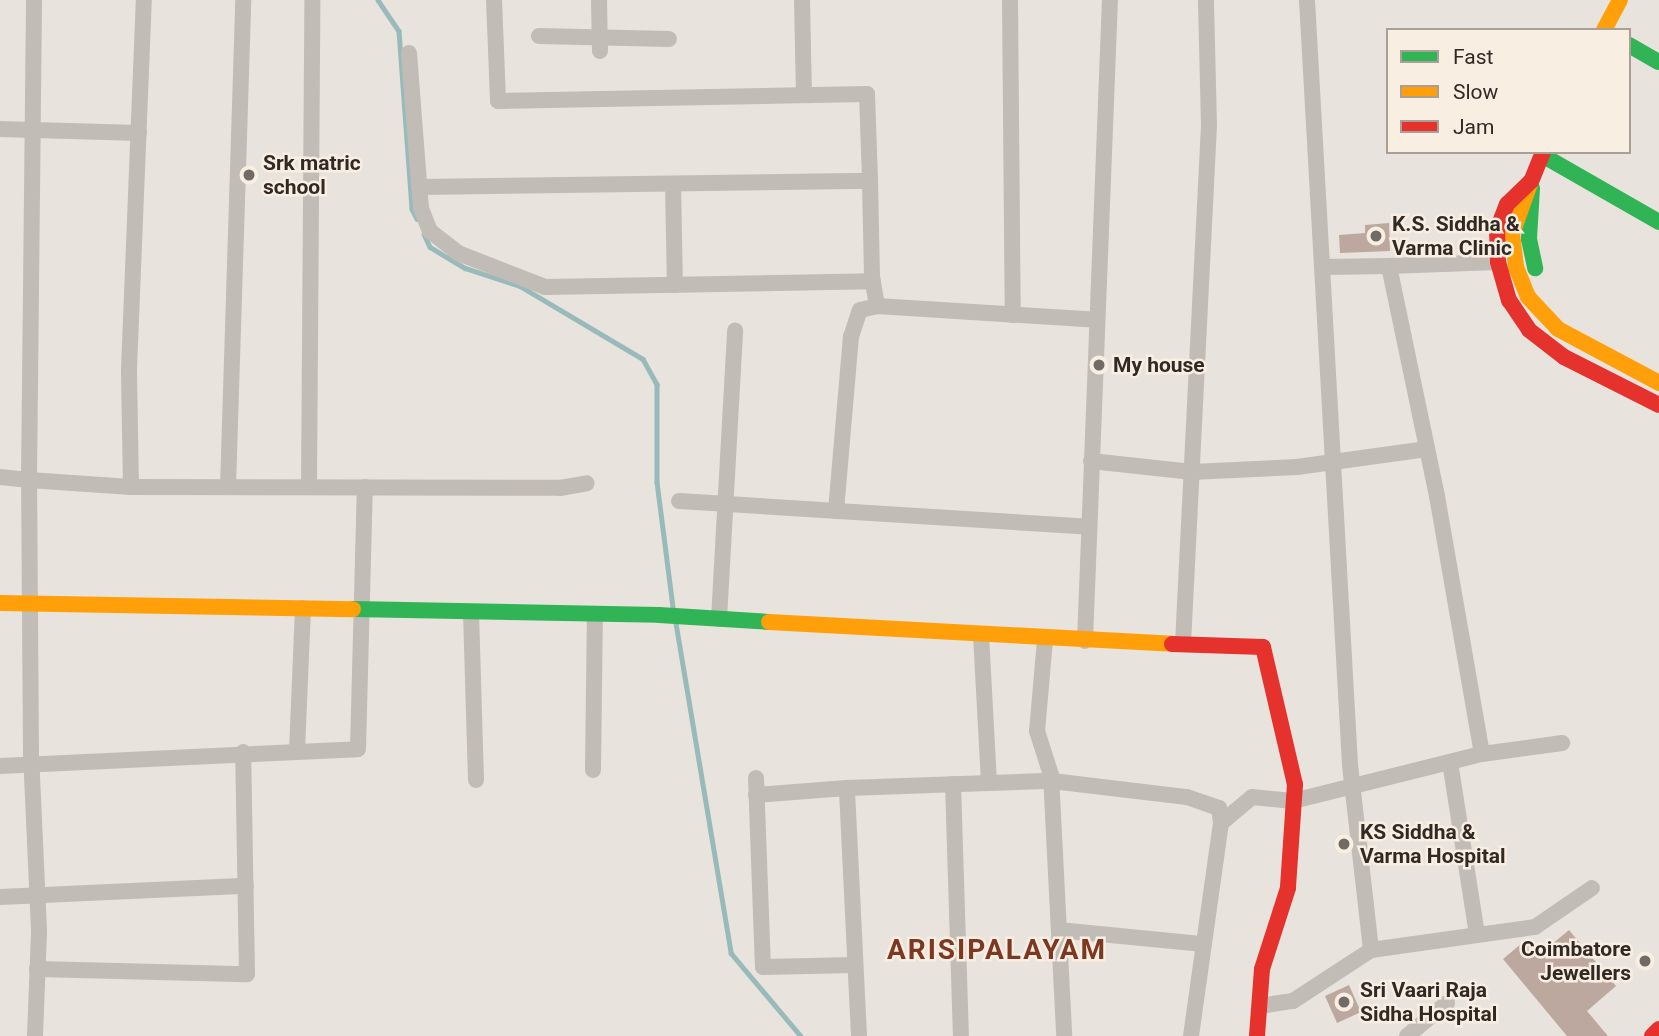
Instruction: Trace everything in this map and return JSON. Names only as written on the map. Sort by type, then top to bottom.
[{"type":"street","points":[[34,0],[29,480],[32,766],[37,895],[35,1036]]},
{"type":"street","points":[[131,487],[129,369],[144,0]]},
{"type":"street","points":[[228,487],[243,0]]},
{"type":"street","points":[[309,487],[312,0]]},
{"type":"street","points":[[494,0],[498,101],[867,94],[873,281],[877,306]]},
{"type":"street","points":[[599,0],[600,44]]},
{"type":"street","points":[[802,0],[803,95]]},
{"type":"street","points":[[1010,0],[1013,315]]},
{"type":"street","points":[[1085,641],[1110,0]]},
{"type":"street","points":[[1183,644],[1209,126],[1206,0]]},
{"type":"street","points":[[1307,0],[1352,787],[1371,950]]},
{"type":"street","points":[[1605,28],[1620,0]]},
{"type":"street","points":[[540,36],[600,44],[669,39]]},
{"type":"street","points":[[1631,46],[1659,62]]},
{"type":"street","points":[[409,53],[420,187],[430,231],[458,253],[545,287],[873,281]]},
{"type":"street","points":[[0,129],[139,133]]},
{"type":"street","points":[[1659,222],[1542,154],[1514,219],[1516,267],[1536,308],[1559,329],[1659,383]]},
{"type":"street","points":[[420,187],[870,181]]},
{"type":"street","points":[[1531,181],[1532,228],[1529,239],[1535,269],[1557,305],[1586,327],[1659,365]]},
{"type":"street","points":[[1531,181],[1507,205],[1497,230],[1498,262],[1509,300],[1529,330],[1564,357],[1659,405]]},
{"type":"street","points":[[673,184],[675,285]]},
{"type":"street","points":[[1323,267],[1498,262]]},
{"type":"street","points":[[1389,266],[1427,449],[1482,754]]},
{"type":"street","points":[[836,511],[851,337],[860,310],[877,306],[1097,320]]},
{"type":"street","points":[[719,619],[735,330]]},
{"type":"street","points":[[1091,461],[1192,472],[1334,461],[1427,449]]},
{"type":"street","points":[[0,477],[131,487],[560,488],[587,483]]},
{"type":"street","points":[[0,766],[243,752],[358,749],[365,487]]},
{"type":"street","points":[[679,501],[1089,527]]},
{"type":"street","points":[[0,603],[675,616],[1045,640],[1263,647],[1295,784],[1289,888],[1262,969],[1257,1036]]},
{"type":"street","points":[[297,751],[303,608]]},
{"type":"street","points":[[471,612],[476,780]]},
{"type":"street","points":[[593,770],[594,614]]},
{"type":"street","points":[[981,635],[989,783]]},
{"type":"street","points":[[1045,640],[1037,731],[1052,781],[1065,1036]]},
{"type":"street","points":[[1221,823],[1252,797],[1293,801],[1482,754],[1562,743]]},
{"type":"street","points":[[37,969],[247,974],[243,752]]},
{"type":"street","points":[[1450,762],[1477,935]]},
{"type":"street","points":[[855,965],[762,967],[756,786],[847,788],[1052,781],[1187,797],[1219,807],[1221,823],[1191,1036]]},
{"type":"street","points":[[953,784],[961,1036]]},
{"type":"street","points":[[847,788],[859,1036]]},
{"type":"street","points":[[0,897],[246,886]]},
{"type":"street","points":[[1260,1006],[1293,1001],[1371,950],[1535,927],[1592,888]]},
{"type":"street","points":[[1059,930],[1203,944]]},
{"type":"street","points":[[1406,1036],[1447,1003]]},
{"type":"street","points":[[1652,1036],[1659,1029]]},
{"type":"building","points":[[1389,223],[1390,251],[1340,253],[1339,235],[1365,233],[1365,225]]},
{"type":"building","points":[[1569,930],[1616,986],[1587,1011],[1608,1036],[1567,1036],[1503,959],[1527,939],[1540,954]]},
{"type":"building","points":[[1349,985],[1361,1012],[1337,1023],[1325,996]]},
{"type":"waterway","points":[[378,0],[399,31],[412,209],[417,219]]},
{"type":"waterway","points":[[424,234],[430,247],[465,268],[520,286],[643,359],[657,384],[657,482],[673,607]]},
{"type":"waterway","points":[[676,623],[731,953],[801,1036]]},
{"type":"traffic: fast","points":[[1631,46],[1659,62]]},
{"type":"traffic: fast","points":[[1542,155],[1659,222]]},
{"type":"traffic: fast","points":[[1532,188],[1529,239],[1535,268]]},
{"type":"traffic: fast","points":[[353,609],[659,615],[769,622]]},
{"type":"traffic: slow","points":[[1605,28],[1620,0]]},
{"type":"traffic: slow","points":[[1531,181],[1512,234],[1516,267],[1528,297],[1558,329],[1659,383]]},
{"type":"traffic: slow","points":[[0,603],[353,609]]},
{"type":"traffic: slow","points":[[769,622],[1172,644]]},
{"type":"traffic: jam","points":[[1542,154],[1531,181],[1507,204],[1497,230],[1498,262],[1509,300],[1529,330],[1564,357],[1659,405]]},
{"type":"traffic: jam","points":[[1172,644],[1263,647],[1295,784],[1288,888],[1262,969],[1257,1036]]},
{"type":"traffic: jam","points":[[1652,1036],[1659,1029]]},
{"type":"place","name":"Srk matric school","points":[[249,175]]},
{"type":"place","name":"K.S. Siddha & Varma Clinic","points":[[1376,236]]},
{"type":"place","name":"My house","points":[[1099,365]]},
{"type":"place","name":"KS Siddha & Varma Hospital","points":[[1344,844]]},
{"type":"place","name":"Coimbatore Jewellers","points":[[1645,961]]},
{"type":"place","name":"Sri Vaari Raja Sidha Hospital","points":[[1344,1002]]},
{"type":"district","name":"ARISIPALAYAM","points":[[997,950]]}]
